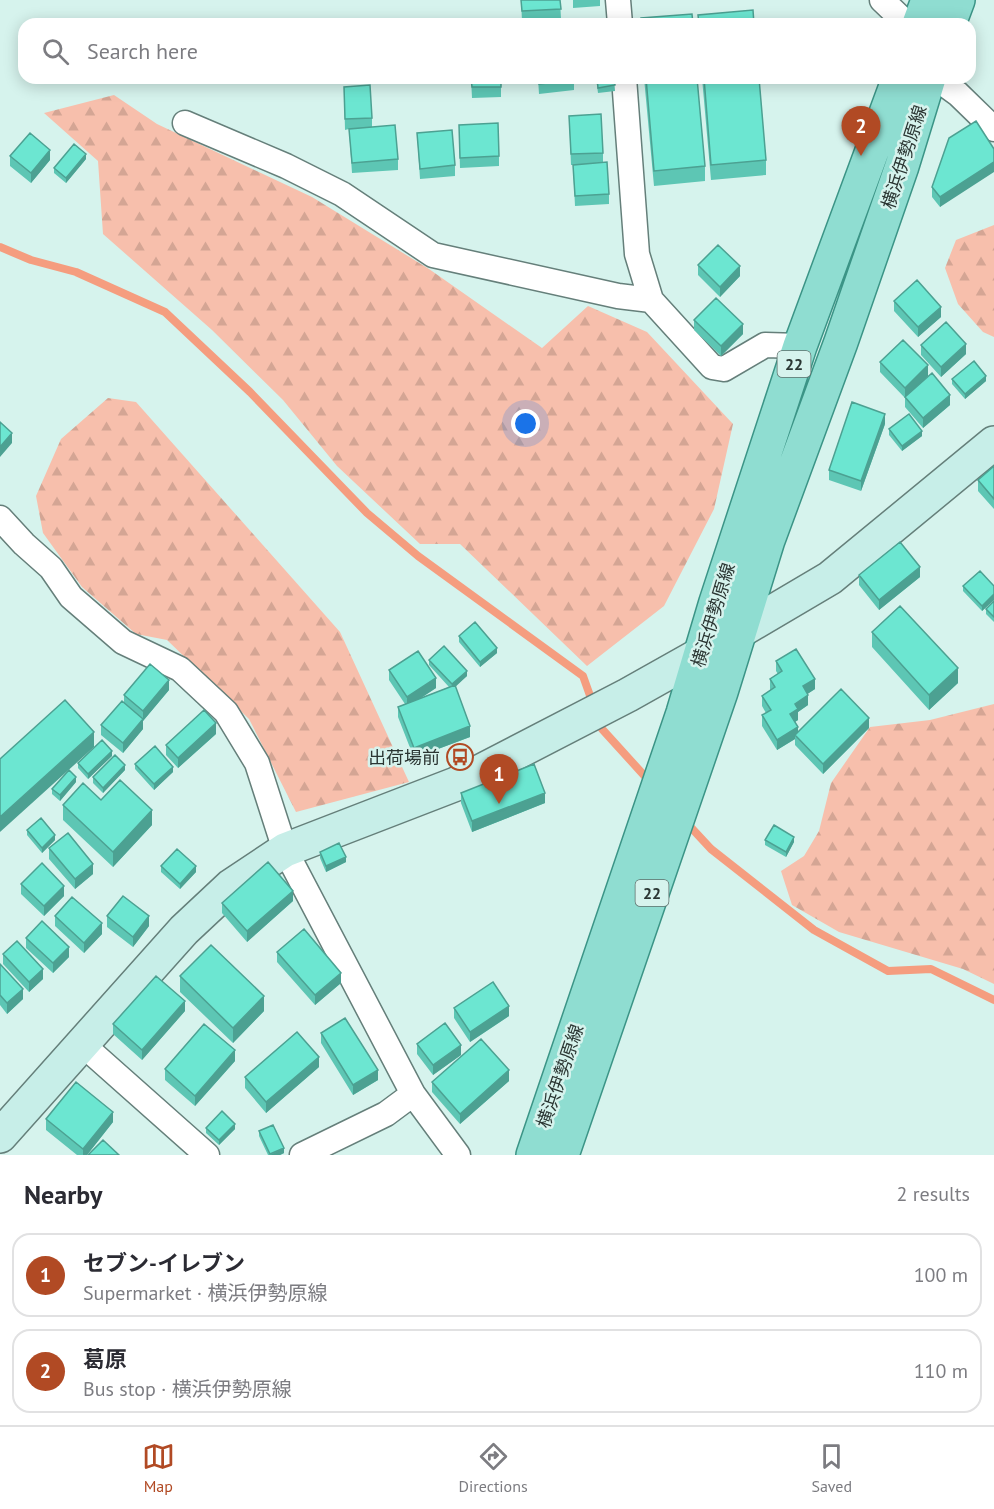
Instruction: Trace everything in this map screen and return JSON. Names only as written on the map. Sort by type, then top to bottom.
[{"type":"main road","points":[[921,18],[928,0]]},
{"type":"main road","points":[[951,18],[958,0]]},
{"type":"main road","name":"横浜伊勢原線","points":[[533,1155],[683,713],[716,602],[800,346],[897,84]]},
{"type":"main road","name":"横浜伊勢原線","points":[[562,1155],[721,692],[768,540],[845,331],[902,166],[927,84]]},
{"type":"street","points":[[618,0],[620,18]]},
{"type":"street","points":[[882,0],[901,18]]},
{"type":"street","points":[[624,84],[637,254],[651,300],[712,367],[724,369],[765,345],[800,346]]},
{"type":"street","points":[[944,84],[958,94],[994,129]]},
{"type":"street","points":[[185,123],[286,166],[342,194],[433,255],[618,296],[651,300]]},
{"type":"street","points":[[0,1136],[184,930],[231,886],[285,850],[456,784],[628,695],[741,631],[830,578],[994,442]]},
{"type":"street","points":[[0,518],[24,544],[51,567],[71,597],[123,642],[180,669],[226,712],[257,764],[285,850],[413,1094],[458,1155]]},
{"type":"street","points":[[82,1044],[207,1155]]},
{"type":"street","points":[[302,1155],[386,1114],[413,1094]]},
{"type":"green space","points":[[114,95],[157,124],[312,197],[429,269],[542,348],[588,306],[647,332],[733,424],[714,509],[664,606],[587,666],[460,544],[420,544],[337,466],[283,400],[212,330],[103,234],[98,161],[44,113]]},
{"type":"green space","points":[[994,225],[994,337],[983,332],[958,304],[945,268],[956,240]]},
{"type":"green space","points":[[108,398],[136,402],[340,632],[409,782],[296,812],[249,719],[167,640],[136,634],[82,587],[43,533],[36,496],[61,439]]},
{"type":"green space","points":[[994,704],[994,984],[963,969],[839,932],[792,905],[781,871],[804,856],[819,831],[831,783],[870,727],[930,720]]},
{"type":"building","points":[[521,0],[560,0],[561,9],[522,11]]},
{"type":"building","points":[[753,10],[754,18],[698,18],[698,15]]},
{"type":"building","points":[[692,14],[692,18],[641,18]]},
{"type":"building","points":[[472,84],[501,84],[501,87],[472,87]]},
{"type":"building","points":[[598,84],[615,84],[615,85],[598,88]]},
{"type":"building","points":[[647,84],[698,84],[705,166],[654,171]]},
{"type":"building","points":[[704,84],[760,84],[766,160],[711,165]]},
{"type":"building","points":[[370,85],[372,118],[345,119],[344,87]]},
{"type":"building","points":[[601,114],[603,153],[571,154],[569,116]]},
{"type":"building","points":[[976,121],[994,149],[994,162],[940,197],[932,187],[949,138]]},
{"type":"building","points":[[498,123],[499,156],[460,158],[459,125]]},
{"type":"building","points":[[395,125],[398,159],[352,163],[349,129]]},
{"type":"building","points":[[452,130],[455,165],[420,169],[417,133]]},
{"type":"building","points":[[30,133],[50,150],[31,173],[10,156]]},
{"type":"building","points":[[74,144],[86,154],[66,178],[54,168]]},
{"type":"building","points":[[607,162],[609,194],[575,196],[573,165]]},
{"type":"building","points":[[718,245],[740,266],[720,287],[698,265]]},
{"type":"building","points":[[917,280],[941,307],[918,327],[894,301]]},
{"type":"building","points":[[716,298],[743,324],[721,346],[694,320]]},
{"type":"building","points":[[946,322],[966,344],[941,367],[921,345]]},
{"type":"building","points":[[903,340],[928,365],[905,388],[880,362]]},
{"type":"building","points":[[974,361],[986,376],[965,394],[952,379]]},
{"type":"building","points":[[932,373],[950,395],[923,418],[905,397]]},
{"type":"building","points":[[852,402],[885,414],[861,481],[829,470]]},
{"type":"building","points":[[909,414],[922,431],[902,446],[889,429]]},
{"type":"building","points":[[0,422],[12,433],[0,447]]},
{"type":"building","points":[[994,466],[994,499],[978,480]]},
{"type":"building","points":[[900,542],[920,567],[879,600],[859,575]]},
{"type":"building","points":[[980,571],[994,586],[994,594],[982,606],[963,586]]},
{"type":"building","points":[[994,601],[994,617],[986,609]]},
{"type":"building","points":[[900,606],[958,668],[929,695],[872,632]]},
{"type":"building","points":[[475,622],[497,648],[480,662],[459,636]]},
{"type":"building","points":[[444,646],[467,671],[452,684],[429,660]]},
{"type":"building","points":[[796,649],[815,679],[803,686],[808,695],[795,704],[798,709],[790,714],[798,727],[777,740],[762,715],[771,710],[762,696],[775,687],[770,679],[782,671],[776,661]]},
{"type":"building","points":[[418,651],[436,678],[407,697],[389,670]]},
{"type":"building","points":[[150,664],[169,680],[143,711],[124,695]]},
{"type":"building","points":[[455,685],[470,726],[414,748],[398,707]]},
{"type":"building","points":[[841,689],[869,718],[823,764],[795,735]]},
{"type":"building","points":[[65,700],[94,732],[0,817],[0,759]]},
{"type":"building","points":[[122,701],[143,719],[123,743],[101,725]]},
{"type":"building","points":[[204,710],[216,723],[178,758],[166,745]]},
{"type":"building","points":[[102,740],[112,751],[88,774],[78,763]]},
{"type":"building","points":[[155,746],[173,767],[154,784],[135,764]]},
{"type":"building","points":[[115,755],[125,765],[103,788],[93,777]]},
{"type":"building","points":[[534,764],[545,793],[472,821],[461,793]]},
{"type":"building","points":[[69,770],[76,777],[60,795],[52,789]]},
{"type":"building","points":[[120,780],[152,810],[113,852],[63,805],[83,783],[101,800]]},
{"type":"building","points":[[41,818],[55,835],[42,848],[27,830]]},
{"type":"building","points":[[774,825],[794,837],[786,852],[765,840]]},
{"type":"building","points":[[68,833],[93,864],[75,879],[49,848]]},
{"type":"building","points":[[339,843],[346,857],[326,866],[320,852]]},
{"type":"building","points":[[177,849],[196,866],[180,884],[161,866]]},
{"type":"building","points":[[268,862],[293,891],[247,931],[222,903]]},
{"type":"building","points":[[42,863],[64,886],[44,906],[21,884]]},
{"type":"building","points":[[123,896],[149,916],[133,937],[107,916]]},
{"type":"building","points":[[72,897],[102,923],[84,943],[55,916]]},
{"type":"building","points":[[42,921],[69,947],[53,963],[26,938]]},
{"type":"building","points":[[304,929],[341,973],[315,995],[277,952]]},
{"type":"building","points":[[17,941],[43,969],[29,982],[3,954]]},
{"type":"building","points":[[211,945],[264,996],[233,1028],[180,976]]},
{"type":"building","points":[[0,964],[23,989],[7,1003],[0,995]]},
{"type":"building","points":[[156,976],[185,1001],[142,1050],[113,1024]]},
{"type":"building","points":[[493,982],[509,1006],[470,1032],[454,1008]]},
{"type":"building","points":[[345,1018],[378,1070],[353,1085],[321,1033]]},
{"type":"building","points":[[445,1023],[461,1045],[433,1065],[417,1044]]},
{"type":"building","points":[[204,1024],[235,1050],[195,1096],[165,1069]]},
{"type":"building","points":[[297,1032],[319,1057],[266,1102],[245,1077]]},
{"type":"building","points":[[481,1039],[509,1070],[460,1114],[432,1082]]},
{"type":"building","points":[[76,1082],[113,1112],[83,1149],[46,1119]]},
{"type":"building","points":[[222,1111],[235,1124],[219,1140],[206,1128]]},
{"type":"building","points":[[273,1125],[284,1148],[270,1154],[259,1131]]},
{"type":"building","points":[[103,1140],[119,1155],[88,1155]]},
{"type":"waterway","points":[[0,247],[31,260],[76,272],[165,312],[250,392],[367,513],[418,556],[583,676],[593,704]]},
{"type":"waterway","points":[[598,718],[602,729],[651,783]]},
{"type":"waterway","points":[[685,821],[711,849],[814,930],[888,971],[931,969],[994,1000]]},
{"type":"place","name":"葛原","points":[[861,156]]},
{"type":"place","name":"出荷場前","points":[[460,757]]},
{"type":"place","name":"セブン-イレブン","points":[[499,804]]}]
